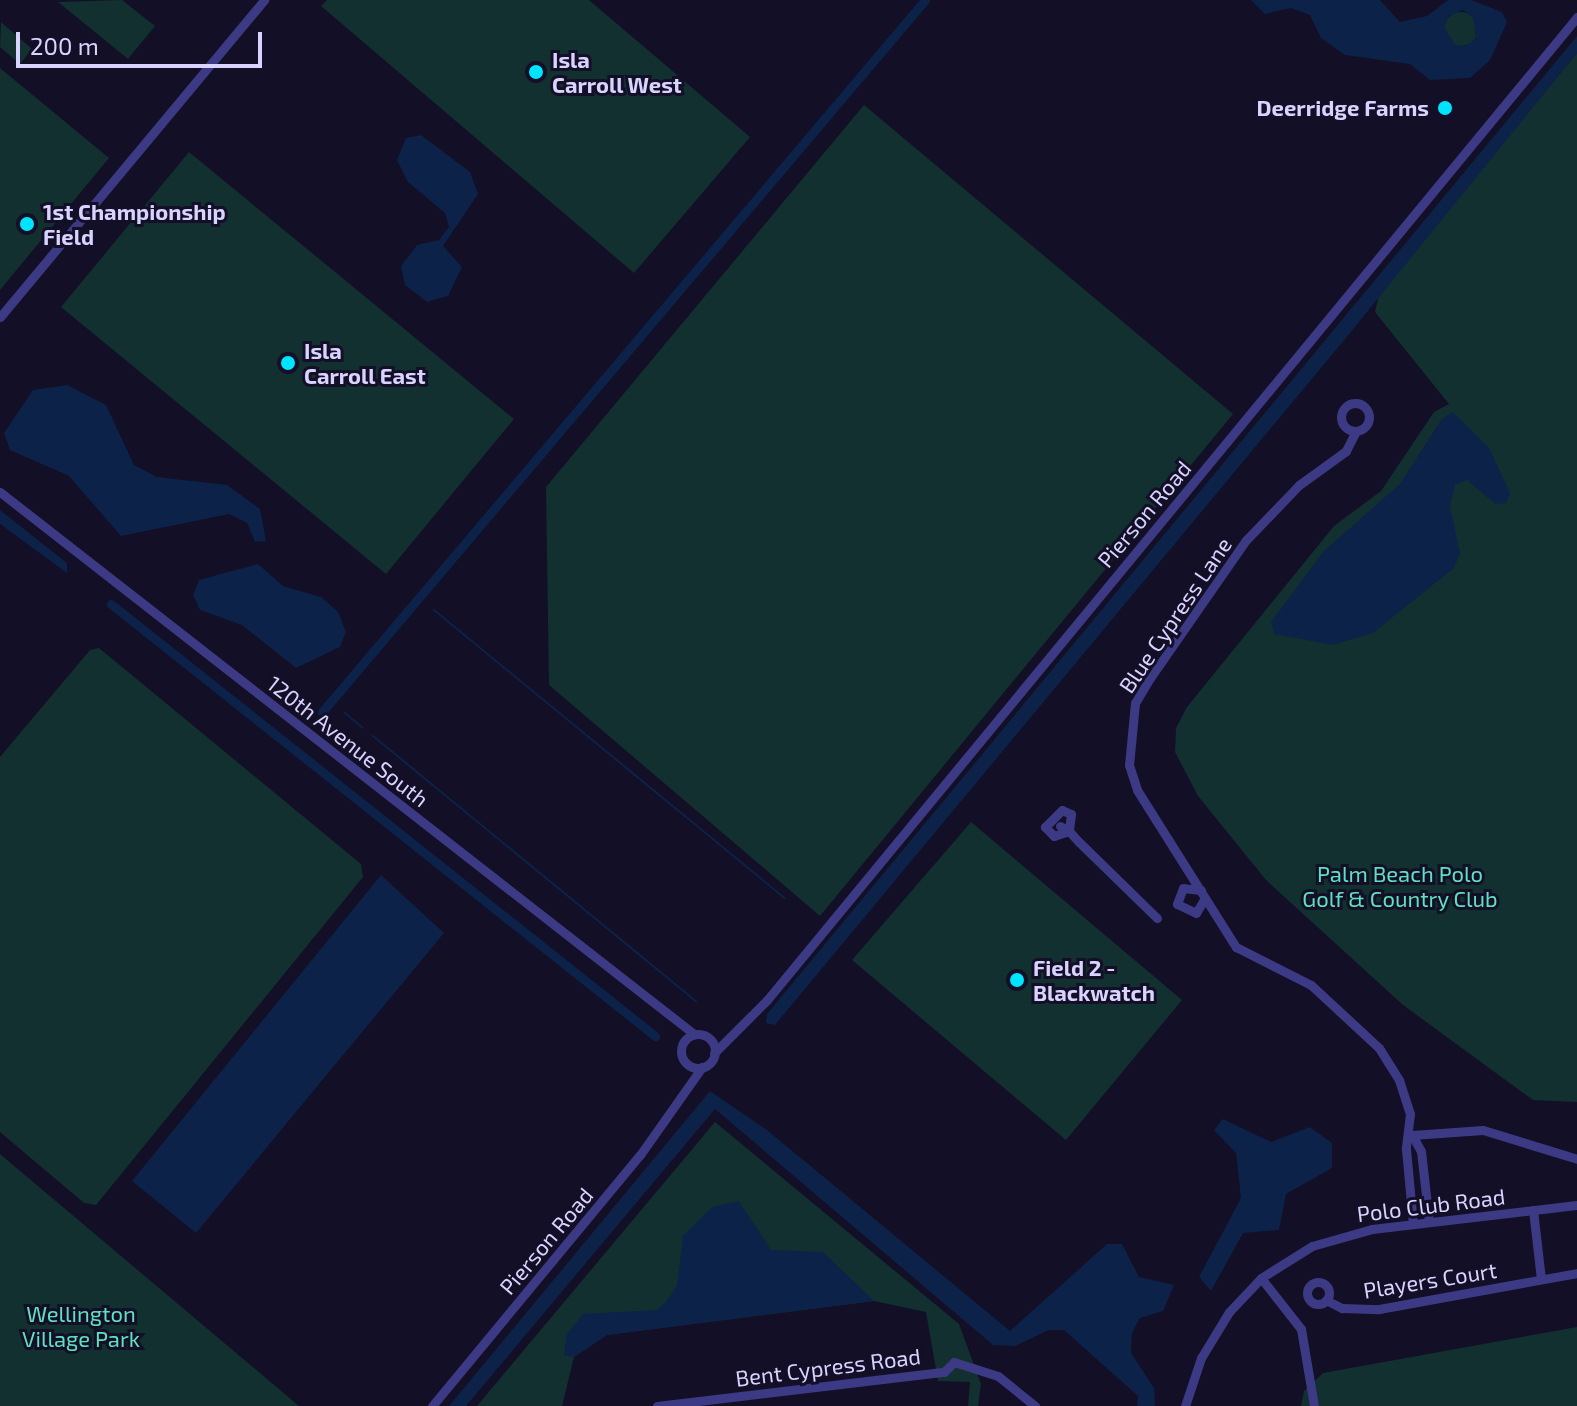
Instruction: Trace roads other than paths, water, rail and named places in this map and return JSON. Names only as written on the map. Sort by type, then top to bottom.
[{"type":"street","points":[[0,317],[264,0]]},
{"type":"street","name":"Pierson Road","points":[[714,1053],[732,1029],[767,1000],[1577,17]]},
{"type":"street","name":"Blue Cypress Lane","points":[[1356,431],[1346,451],[1299,485],[1246,540],[1135,703],[1129,743],[1137,790],[1236,947],[1311,985],[1379,1048],[1399,1080],[1412,1135],[1421,1151],[1429,1222]]},
{"type":"street","name":"120th Avenue South","points":[[0,492],[673,1021],[694,1034]]},
{"type":"street","points":[[1065,828],[1157,918]]},
{"type":"street","name":"120th Avenue South","points":[[673,1021],[683,1043]]},
{"type":"street","name":"Pierson Road","points":[[706,1036],[732,1029]]},
{"type":"street","points":[[694,1034],[706,1036],[714,1053],[702,1067],[687,1063],[683,1043],[694,1034]]},
{"type":"street","name":"Pierson Road","points":[[682,1094],[687,1063]]},
{"type":"street","name":"Pierson Road","points":[[432,1406],[650,1143],[702,1067]]},
{"type":"street","points":[[1412,1135],[1483,1130],[1577,1159]]},
{"type":"street","name":"Blue Cypress Lane","points":[[1412,1135],[1406,1149],[1413,1224]]},
{"type":"street","name":"Polo Club Road","points":[[1185,1406],[1215,1331],[1261,1278],[1334,1238],[1413,1224],[1577,1205]]},
{"type":"street","points":[[1533,1210],[1541,1279]]},
{"type":"street","name":"Players Court","points":[[1326,1300],[1342,1308],[1379,1309],[1577,1273]]},
{"type":"street","points":[[1261,1278],[1301,1329],[1314,1406]]},
{"type":"street","name":"Bent Cypress Road","points":[[657,1406],[944,1372],[954,1362],[998,1376],[1035,1406]]},
{"type":"water","points":[[1251,0],[1380,0],[1400,22],[1427,16],[1448,0],[1471,0],[1502,12],[1507,22],[1490,60],[1470,78],[1430,80],[1410,64],[1345,55],[1321,38],[1310,15],[1291,8],[1265,14]],"holes":[[[1463,10],[1473,18],[1476,38],[1466,46],[1455,45],[1444,27],[1449,16]]]},
{"type":"water","points":[[1577,36],[1577,53],[1350,333],[775,1025],[766,1023],[767,1014]]},
{"type":"water","points":[[421,135],[470,172],[478,194],[443,246],[462,267],[448,296],[427,302],[405,285],[401,266],[417,245],[439,240],[449,227],[445,213],[408,182],[397,160],[406,138]]},
{"type":"water","points":[[67,385],[106,405],[134,465],[157,477],[227,485],[260,509],[266,541],[255,542],[247,523],[229,514],[121,536],[69,476],[10,450],[4,433],[33,390]]},
{"type":"water","points":[[1453,412],[1489,448],[1510,493],[1506,503],[1495,504],[1467,480],[1455,485],[1450,506],[1460,553],[1454,568],[1373,633],[1333,645],[1274,634],[1271,622],[1324,551],[1400,484],[1441,420]]},
{"type":"water","points":[[0,510],[67,563],[67,573],[0,524]]},
{"type":"water","points":[[258,564],[283,586],[321,597],[338,612],[346,632],[340,647],[296,668],[242,625],[200,610],[193,595],[199,580]]},
{"type":"water","points":[[381,875],[444,933],[196,1233],[132,1181]]},
{"type":"water","points":[[710,1091],[767,1130],[1010,1331],[1107,1244],[1122,1244],[1139,1277],[1174,1285],[1163,1311],[1140,1318],[1132,1333],[1131,1353],[1154,1388],[1155,1406],[1137,1406],[1138,1396],[1064,1330],[1049,1330],[1015,1346],[993,1345],[715,1109],[466,1406],[449,1406]]},
{"type":"water","points":[[1223,1119],[1271,1142],[1310,1127],[1332,1143],[1332,1168],[1286,1194],[1279,1230],[1243,1233],[1211,1291],[1199,1277],[1241,1198],[1236,1153],[1214,1130]]},
{"type":"water","points":[[739,1201],[771,1250],[823,1252],[874,1301],[607,1335],[574,1357],[564,1355],[567,1334],[583,1314],[657,1310],[677,1286],[683,1236],[712,1207]]},
{"type":"waterway","points":[[322,712],[925,0]]},
{"type":"waterway","points":[[111,604],[655,1036]]},
{"type":"waterway","points":[[434,610],[785,898]]},
{"type":"waterway","points":[[345,713],[363,728]]},
{"type":"waterway","points":[[373,736],[696,1001]]},
{"type":"place","name":"Isla Carroll West","points":[[536,72]]},
{"type":"place","name":"Deerridge Farms","points":[[1445,108]]},
{"type":"place","name":"1st Championship Field","points":[[27,224]]},
{"type":"place","name":"Isla Carroll East","points":[[288,363]]},
{"type":"place","name":"Field 2 - Blackwatch","points":[[1017,980]]},
{"type":"park label","name":"Palm Beach Polo Golf & Country Club","points":[[1400,886]]},
{"type":"park label","name":"Wellington Village Park","points":[[81,1326]]}]
